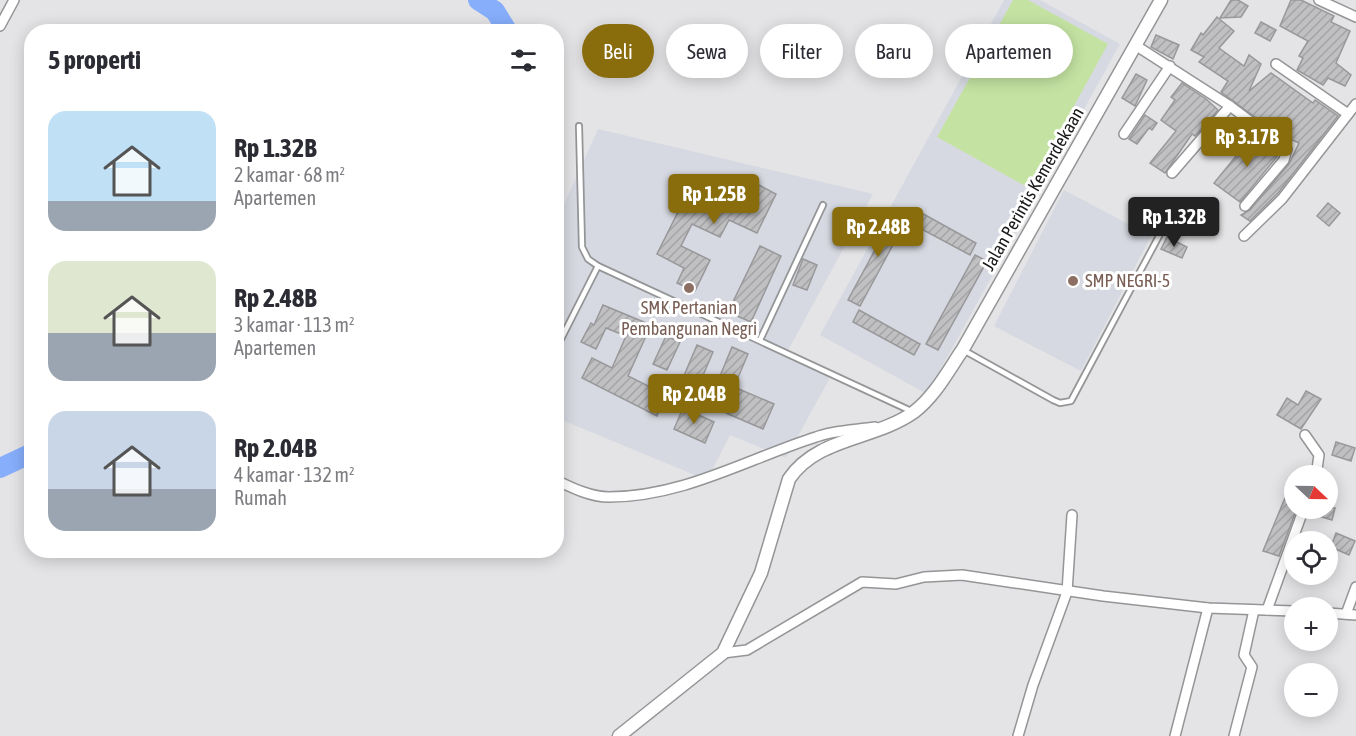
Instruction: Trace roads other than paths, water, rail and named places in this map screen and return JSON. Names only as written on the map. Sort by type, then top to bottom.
[{"type":"street","points":[[0,26],[14,0]]},
{"type":"street","name":"Jalan Perintis Kemerdekaan","points":[[723,653],[761,573],[789,479],[796,469],[813,454],[913,412],[933,393],[963,349],[1161,0]]},
{"type":"street","points":[[1319,0],[1356,17]]},
{"type":"street","points":[[1135,45],[1230,106],[1287,149],[1284,160],[1245,206]]},
{"type":"street","points":[[1276,64],[1348,114]]},
{"type":"street","points":[[1124,134],[1170,66]]},
{"type":"street","points":[[1244,236],[1282,199],[1356,104]]},
{"type":"street","points":[[1172,173],[1230,106]]},
{"type":"street","points":[[564,483],[587,493],[608,498],[669,490],[742,467],[817,436],[886,425]]},
{"type":"street","points":[[1305,435],[1319,455],[1318,465]]},
{"type":"street","points":[[1018,736],[1033,685],[1067,592],[1072,515]]},
{"type":"street","points":[[1268,610],[1300,519]]},
{"type":"street","points":[[619,736],[723,653],[747,650],[862,582],[896,584],[924,577],[962,575],[1067,592],[1208,608],[1284,611]]},
{"type":"street","points":[[1351,615],[1356,587]]},
{"type":"street","points":[[1175,736],[1208,608]]},
{"type":"street","points":[[1234,736],[1252,667],[1244,656],[1254,610]]},
{"type":"lane","points":[[579,126],[582,247],[588,260],[913,412]]},
{"type":"lane","points":[[760,340],[823,205]]},
{"type":"lane","points":[[963,349],[1053,400],[1060,403],[1071,401],[1159,236]]},
{"type":"lane","points":[[564,333],[598,266]]},
{"type":"waterway","points":[[478,0],[495,11],[503,24]]},
{"type":"waterway","points":[[0,468],[24,457]]},
{"type":"place","name":"SMP NEGRI-5","points":[[1073,281]]},
{"type":"place","name":"SMK Pertanian Pembangunan Negri","points":[[689,288]]}]
